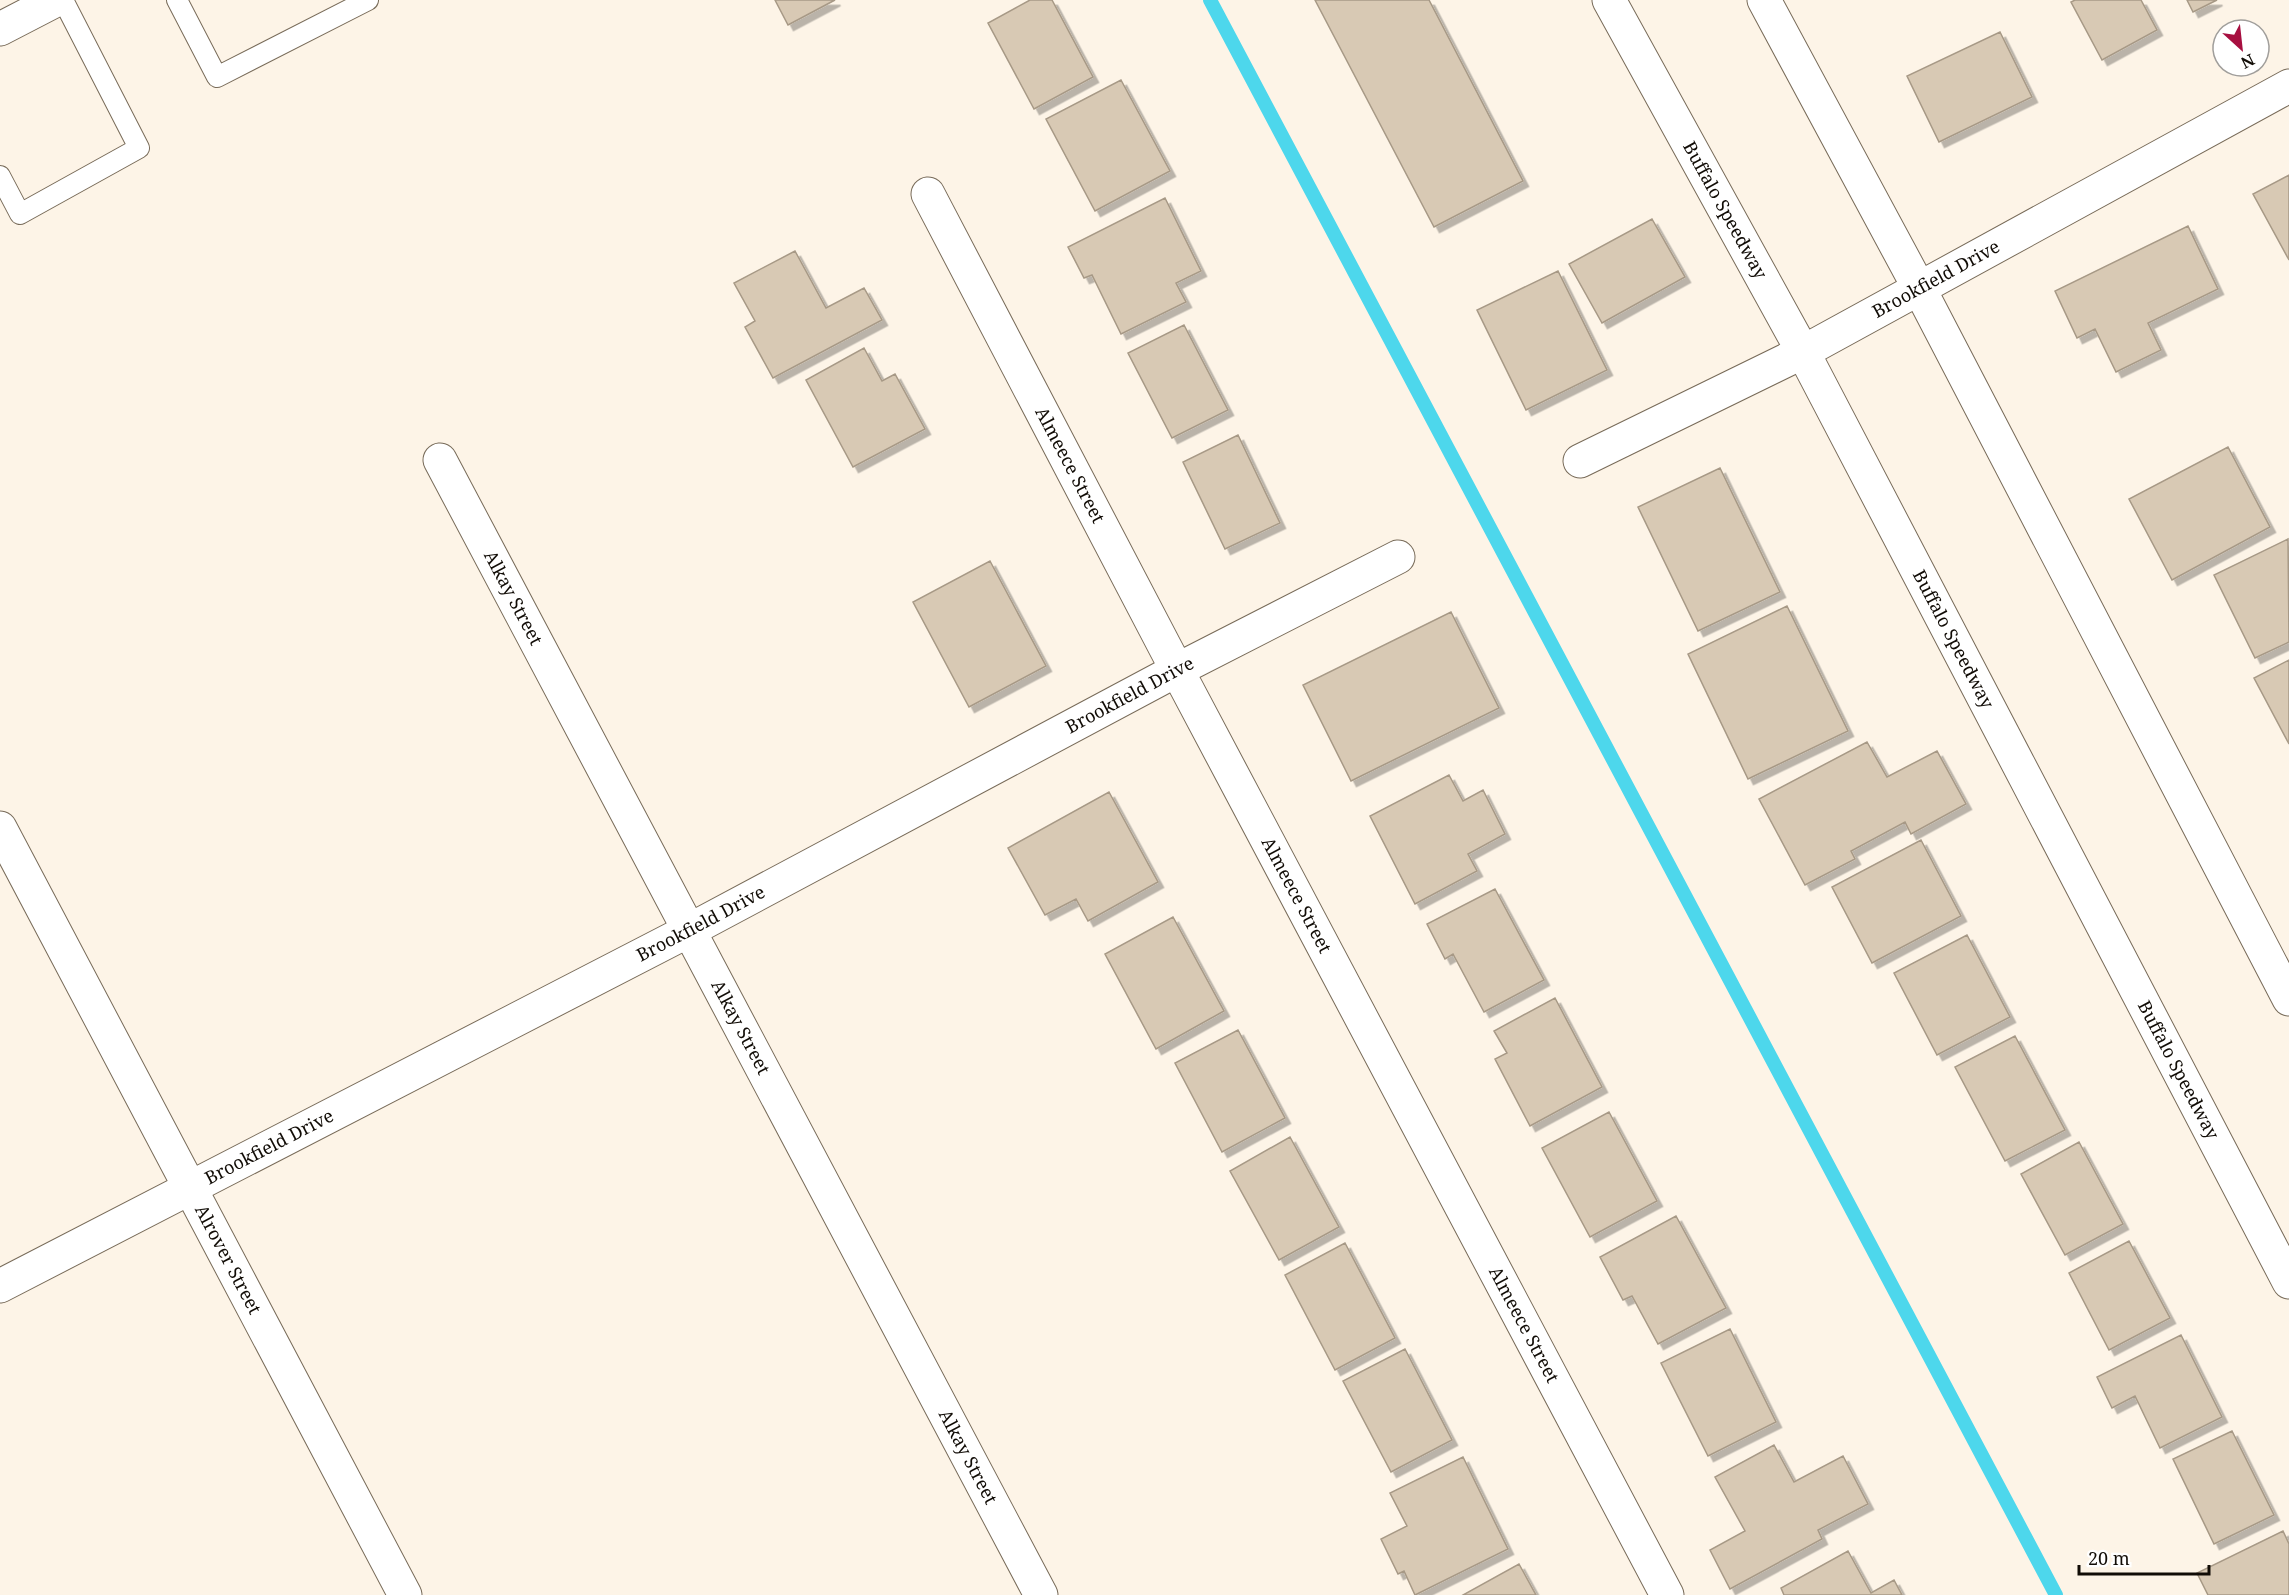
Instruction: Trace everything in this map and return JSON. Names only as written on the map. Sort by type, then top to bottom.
[{"type":"street","points":[[0,29],[56,0]]},
{"type":"street","name":"Buffalo Speedway","points":[[1609,0],[1803,352],[2289,1282]]},
{"type":"street","points":[[1764,0],[1919,288],[2289,999]]},
{"type":"street","name":"Brookfield Drive","points":[[1580,461],[1803,352],[2289,86]]},
{"type":"street","name":"Almeece Street","points":[[928,194],[1177,670],[1667,1595]]},
{"type":"street","name":"Alkay Street","points":[[440,460],[1041,1595]]},
{"type":"street","name":"Brookfield Drive","points":[[0,1286],[189,1186],[688,931],[1177,670],[1398,557]]},
{"type":"street","name":"Alrover Street","points":[[0,828],[405,1595]]},
{"type":"lane","points":[[0,176],[20,214],[139,148],[63,0]]},
{"type":"lane","points":[[177,0],[217,77],[361,1]]},
{"type":"building","points":[[775,0],[835,0],[788,25]]},
{"type":"building","points":[[1030,0],[1052,0],[1093,77],[1034,109],[988,23]]},
{"type":"building","points":[[1315,0],[1429,0],[1523,181],[1434,227]]},
{"type":"building","points":[[2075,0],[2141,0],[2157,30],[2102,60],[2071,2]]},
{"type":"building","points":[[2187,0],[2217,0],[2193,12]]},
{"type":"building","points":[[2000,32],[2032,97],[1939,142],[1907,76]]},
{"type":"building","points":[[1121,80],[1170,171],[1095,211],[1046,119]]},
{"type":"building","points":[[2289,175],[2289,260],[2253,194]]},
{"type":"building","points":[[1165,198],[1201,271],[1176,283],[1186,302],[1121,334],[1092,275],[1084,278],[1068,247]]},
{"type":"building","points":[[1652,219],[1685,277],[1602,323],[1569,264]]},
{"type":"building","points":[[2188,226],[2218,289],[2148,323],[2161,350],[2116,372],[2095,329],[2077,338],[2055,291]]},
{"type":"building","points":[[795,251],[826,308],[864,288],[882,320],[773,378],[745,327],[755,321],[734,283]]},
{"type":"building","points":[[1558,271],[1607,370],[1526,410],[1477,310]]},
{"type":"building","points":[[1184,325],[1228,410],[1172,438],[1128,353]]},
{"type":"building","points":[[864,348],[882,381],[895,374],[925,429],[853,467],[806,380]]},
{"type":"building","points":[[1238,435],[1280,523],[1225,549],[1183,462]]},
{"type":"building","points":[[2228,447],[2270,527],[2172,580],[2129,499]]},
{"type":"building","points":[[1720,468],[1780,592],[1698,631],[1638,507]]},
{"type":"building","points":[[2288,539],[2289,642],[2255,658],[2214,575]]},
{"type":"building","points":[[990,561],[1046,666],[969,707],[913,602]]},
{"type":"building","points":[[1787,606],[1848,731],[1748,779],[1688,654]]},
{"type":"building","points":[[1451,612],[1499,708],[1351,781],[1303,685]]},
{"type":"building","points":[[2289,660],[2289,744],[2254,678]]},
{"type":"building","points":[[1867,742],[1887,777],[1937,751],[1966,804],[1911,834],[1905,822],[1851,851],[1855,859],[1805,885],[1759,799]]},
{"type":"building","points":[[1449,775],[1463,801],[1483,790],[1505,834],[1468,854],[1477,871],[1415,904],[1370,816]]},
{"type":"building","points":[[1109,792],[1158,882],[1088,921],[1076,899],[1045,915],[1008,848]]},
{"type":"building","points":[[1921,840],[1961,916],[1872,963],[1832,887]]},
{"type":"building","points":[[1495,889],[1544,980],[1484,1012],[1453,954],[1445,959],[1427,924]]},
{"type":"building","points":[[1173,917],[1224,1011],[1156,1049],[1105,954]]},
{"type":"building","points":[[1967,935],[2010,1017],[1937,1055],[1894,973]]},
{"type":"building","points":[[1555,998],[1602,1087],[1530,1126],[1495,1059],[1507,1053],[1494,1031]]},
{"type":"building","points":[[1238,1030],[1285,1118],[1222,1152],[1175,1063]]},
{"type":"building","points":[[2015,1036],[2065,1130],[2005,1161],[1955,1067]]},
{"type":"building","points":[[1609,1112],[1657,1201],[1590,1237],[1542,1148]]},
{"type":"building","points":[[1290,1137],[1339,1227],[1279,1260],[1230,1171]]},
{"type":"building","points":[[2079,1142],[2123,1224],[2065,1255],[2021,1174]]},
{"type":"building","points":[[1676,1216],[1726,1308],[1658,1344],[1632,1296],[1623,1300],[1600,1257]]},
{"type":"building","points":[[2129,1241],[2170,1318],[2109,1350],[2069,1273]]},
{"type":"building","points":[[1345,1243],[1395,1338],[1335,1370],[1285,1275]]},
{"type":"building","points":[[1730,1329],[1776,1422],[1708,1456],[1661,1363]]},
{"type":"building","points":[[2181,1335],[2222,1417],[2160,1448],[2135,1396],[2112,1408],[2097,1377]]},
{"type":"building","points":[[1405,1349],[1452,1440],[1391,1472],[1343,1381]]},
{"type":"building","points":[[2232,1431],[2274,1515],[2214,1544],[2173,1459]]},
{"type":"building","points":[[1774,1445],[1794,1482],[1843,1456],[1868,1504],[1818,1530],[1822,1539],[1730,1589],[1710,1550],[1745,1531],[1715,1477]]},
{"type":"building","points":[[1463,1457],[1508,1549],[1415,1595],[1404,1571],[1398,1574],[1381,1539],[1407,1526],[1390,1493]]},
{"type":"building","points":[[2283,1531],[2289,1544],[2289,1595],[2208,1595],[2197,1573]]},
{"type":"building","points":[[1848,1551],[1871,1593],[1894,1580],[1902,1595],[1784,1595],[1781,1588]]},
{"type":"building","points":[[1519,1564],[1536,1595],[1463,1595]]},
{"type":"waterway","points":[[1210,0],[2056,1595]]}]
